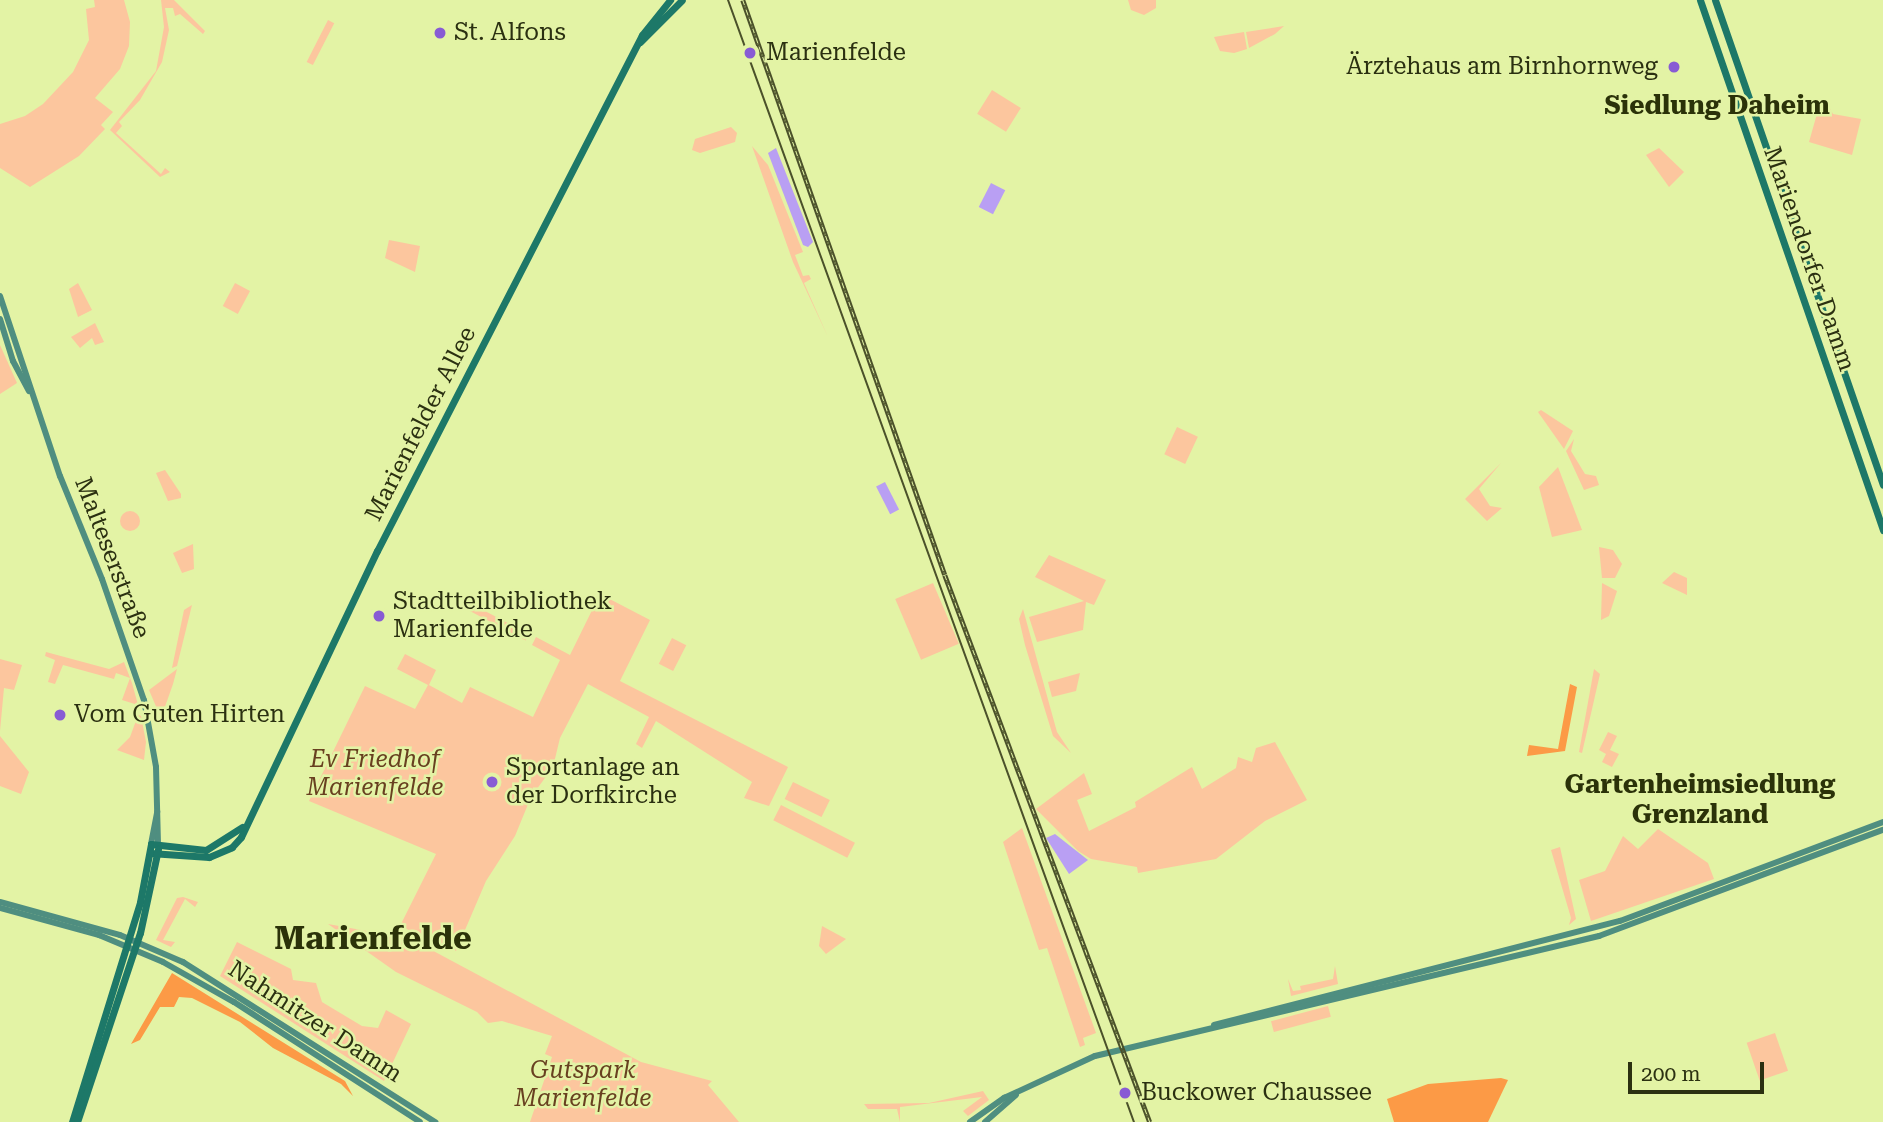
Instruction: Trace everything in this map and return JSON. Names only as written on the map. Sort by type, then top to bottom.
[{"type":"main road","name":"Marienfelder Allee","points":[[154,854],[190,858],[216,855],[236,844],[376,554],[640,42],[670,0]]},
{"type":"main road","name":"Marienfelder Allee","points":[[640,42],[682,0]]},
{"type":"main road","name":"Mariendorfer Damm","points":[[1700,0],[1883,530]]},
{"type":"main road","name":"Mariendorfer Damm","points":[[1715,0],[1883,485]]},
{"type":"main road","name":"Malteserstraße","points":[[0,296],[8,334]]},
{"type":"main road","name":"Malteserstraße","points":[[0,319],[107,591],[153,739],[157,812],[155,845]]},
{"type":"main road","points":[[1206,1028],[1233,1017],[1620,921],[1883,822]]},
{"type":"main road","points":[[75,1122],[102,1046],[132,944],[155,845],[206,850],[242,827]]},
{"type":"main road","points":[[970,1122],[999,1101],[1094,1056],[1597,936],[1883,830]]},
{"type":"main road","points":[[0,902],[132,944]]},
{"type":"main road","points":[[0,908],[132,944]]},
{"type":"main road","name":"Nahmitzer Damm","points":[[132,944],[173,958],[435,1122]]},
{"type":"main road","name":"Nahmitzer Damm","points":[[132,944],[234,1002],[420,1122]]},
{"type":"main road","points":[[169,965],[173,958]]},
{"type":"main road","points":[[985,1122],[1020,1092]]},
{"type":"green space","points":[[94,0],[124,0],[130,22],[129,46],[120,69],[95,98],[113,112],[101,125],[105,129],[79,156],[30,187],[0,168],[0,124],[25,116],[43,104],[73,72],[89,40],[86,9],[95,7]]},
{"type":"green space","points":[[161,0],[174,0],[205,31],[203,34],[180,14],[175,16],[173,8],[165,8],[169,30],[162,62],[140,100],[119,122],[122,126],[116,133],[161,174],[165,168],[170,172],[160,177],[110,130],[156,71],[164,27]]},
{"type":"green space","points":[[1128,0],[1156,0],[1156,8],[1144,15],[1131,10]]},
{"type":"green space","points":[[328,20],[334,23],[313,65],[307,62]]},
{"type":"green space","points":[[1284,26],[1275,34],[1249,48],[1246,32]]},
{"type":"green space","points":[[1244,32],[1247,49],[1234,53],[1220,51],[1214,37]]},
{"type":"green space","points":[[992,90],[1021,108],[1006,132],[977,114]]},
{"type":"green space","points":[[1820,103],[1827,103],[1833,114],[1861,119],[1852,155],[1809,142]]},
{"type":"green space","points":[[731,127],[737,133],[735,142],[700,153],[692,150],[695,139]]},
{"type":"green space","points":[[752,146],[768,165],[803,252],[795,255],[803,276],[809,275],[811,279],[804,283],[828,337],[793,262]]},
{"type":"green space","points":[[1659,148],[1684,172],[1669,187],[1646,155]]},
{"type":"green space","points":[[389,240],[420,246],[415,272],[385,258]]},
{"type":"green space","points":[[78,283],[92,310],[78,317],[69,289]]},
{"type":"green space","points":[[235,283],[250,291],[238,314],[223,306]]},
{"type":"green space","points":[[95,323],[104,342],[95,345],[92,338],[80,348],[71,337]]},
{"type":"green space","points":[[0,345],[17,383],[0,394]]},
{"type":"green space","points":[[1541,410],[1573,431],[1564,449],[1538,412]]},
{"type":"green space","points":[[1177,427],[1198,437],[1185,464],[1164,454]]},
{"type":"green space","points":[[1574,439],[1571,451],[1585,474],[1596,476],[1599,485],[1584,490],[1566,451]]},
{"type":"green space","points":[[1501,463],[1479,489],[1490,506],[1502,508],[1487,521],[1465,499]]},
{"type":"green space","points":[[1558,467],[1582,530],[1552,537],[1539,487]]},
{"type":"green space","points":[[165,470],[181,498],[168,501],[156,473]]},
{"type":"green space","points":[[130,511],[137,514],[140,521],[137,528],[130,531],[123,528],[120,521],[123,514]]},
{"type":"green space","points":[[193,544],[194,569],[182,573],[173,553]]},
{"type":"green space","points":[[1599,547],[1613,550],[1622,564],[1615,578],[1602,578]]},
{"type":"green space","points":[[1049,555],[1106,580],[1094,605],[1086,602],[1083,630],[1037,642],[1029,617],[1084,601],[1035,577]]},
{"type":"green space","points":[[1674,572],[1687,578],[1687,595],[1662,583]]},
{"type":"green space","points":[[933,583],[959,644],[921,660],[895,599]]},
{"type":"green space","points":[[1602,583],[1617,591],[1609,616],[1601,620]]},
{"type":"green space","name":"Ev Friedhof Marienfelde","points":[[600,594],[650,620],[620,681],[788,767],[769,806],[744,798],[752,782],[656,721],[642,748],[636,744],[649,717],[588,684],[560,738],[553,767],[531,797],[515,836],[486,881],[456,951],[400,926],[436,854],[309,801],[365,686],[415,709],[428,685],[397,669],[405,654],[436,670],[429,685],[462,703],[470,687],[533,717],[560,660],[532,645],[536,637],[570,655]]},
{"type":"green space","points":[[468,602],[529,634],[526,641],[465,608]]},
{"type":"green space","points":[[192,605],[177,666],[172,668],[184,610]]},
{"type":"green space","points":[[1023,609],[1057,732],[1071,753],[1053,736],[1025,645],[1019,619]]},
{"type":"green space","points":[[672,638],[686,645],[673,671],[659,664]]},
{"type":"green space","points":[[46,652],[109,669],[124,662],[132,683],[138,705],[122,700],[130,678],[116,673],[114,679],[63,665],[55,684],[48,682],[55,660],[45,656]]},
{"type":"green space","points":[[0,659],[22,665],[14,690],[4,688],[0,731]]},
{"type":"green space","points":[[177,669],[173,684],[161,718],[149,690]]},
{"type":"green space","points":[[1594,669],[1600,674],[1582,753],[1579,752]]},
{"type":"green space","points":[[1080,673],[1076,691],[1052,697],[1048,682]]},
{"type":"green space","points":[[134,713],[141,716],[146,742],[144,760],[117,750],[130,737],[137,718]]},
{"type":"green space","points":[[1608,732],[1617,736],[1610,750],[1619,754],[1612,767],[1602,762],[1606,754],[1599,750]]},
{"type":"green space","points":[[0,736],[29,772],[21,794],[0,786]]},
{"type":"green space","points":[[1275,742],[1307,800],[1265,821],[1216,859],[1138,873],[1137,867],[1091,859],[1078,851],[1036,809],[1084,773],[1092,794],[1077,800],[1089,831],[1136,807],[1135,802],[1192,767],[1202,789],[1236,768],[1238,757],[1252,762],[1256,748]]},
{"type":"green space","points":[[793,782],[830,800],[822,817],[785,799]]},
{"type":"green space","points":[[781,805],[855,843],[847,858],[773,820]]},
{"type":"green space","points":[[1022,828],[1096,1033],[1083,1038],[1085,1045],[1080,1047],[1047,948],[1039,950],[1003,842]]},
{"type":"green space","points":[[1658,829],[1708,863],[1714,879],[1591,921],[1579,880],[1605,871],[1623,836],[1638,849]]},
{"type":"green space","points":[[1560,847],[1576,919],[1569,925],[1571,918],[1551,850]]},
{"type":"green space","points":[[183,897],[198,902],[195,907],[185,899],[163,940],[175,942],[171,947],[156,940],[177,898]]},
{"type":"green space","name":"Gutspark Marienfelde","points":[[328,924],[411,939],[641,1062],[712,1081],[708,1085],[739,1122],[530,1122],[552,1057],[545,1054],[552,1036],[502,1021],[488,1023],[477,1012],[396,972]]},
{"type":"green space","points":[[822,926],[846,939],[826,954],[819,946]]},
{"type":"green space","points":[[237,942],[291,969],[293,980],[316,983],[322,1002],[362,1026],[378,1028],[386,1010],[411,1024],[384,1081],[220,976]]},
{"type":"green space","points":[[1335,966],[1338,984],[1291,996],[1288,979],[1293,991],[1301,990],[1300,986],[1333,979]]},
{"type":"green space","points":[[1328,1006],[1331,1017],[1274,1032],[1271,1021]]},
{"type":"green space","points":[[1775,1033],[1788,1071],[1760,1081],[1747,1043]]},
{"type":"green space","points":[[983,1091],[989,1100],[968,1116],[963,1111],[982,1097],[900,1107],[900,1122],[897,1109],[868,1109],[864,1104],[929,1103]]},
{"type":"shaded area","points":[[776,148],[813,242],[808,247],[803,245],[768,153]]},
{"type":"shaded area","points":[[991,183],[1005,190],[993,214],[979,207]]},
{"type":"shaded area","points":[[885,482],[899,510],[890,514],[876,487]]},
{"type":"shaded area","points":[[1570,684],[1577,687],[1565,751],[1527,756],[1529,745],[1558,749]]},
{"type":"shaded area","points":[[1055,834],[1088,860],[1069,874],[1046,838]]},
{"type":"shaded area","points":[[172,973],[345,1081],[353,1096],[341,1084],[273,1048],[240,1022],[192,998],[179,997],[174,1007],[160,1007],[140,1040],[131,1044]]},
{"type":"shaded area","points":[[1501,1078],[1508,1080],[1488,1122],[1394,1122],[1387,1099],[1428,1084]]},
{"type":"tram line","points":[[728,0],[1134,1122]]},
{"type":"railway","points":[[743,0],[945,575],[1150,1122]]},
{"type":"place","name":"St. Alfons","points":[[440,33]]},
{"type":"place","name":"Marienfelde","points":[[750,53]]},
{"type":"place","name":"Ärztehaus am Birnhornweg","points":[[1674,67]]},
{"type":"place","name":"Stadtteilbibliothek Marienfelde","points":[[379,616]]},
{"type":"place","name":"Vom Guten Hirten","points":[[60,715]]},
{"type":"place","name":"Sportanlage an der Dorfkirche","points":[[492,782]]},
{"type":"place","name":"Buckower Chaussee","points":[[1125,1093]]},
{"type":"district","name":"Siedlung Daheim","points":[[1717,106]]},
{"type":"district","name":"Gartenheimsiedlung Grenzland","points":[[1700,800]]},
{"type":"district","name":"Marienfelde","points":[[373,938]]}]
